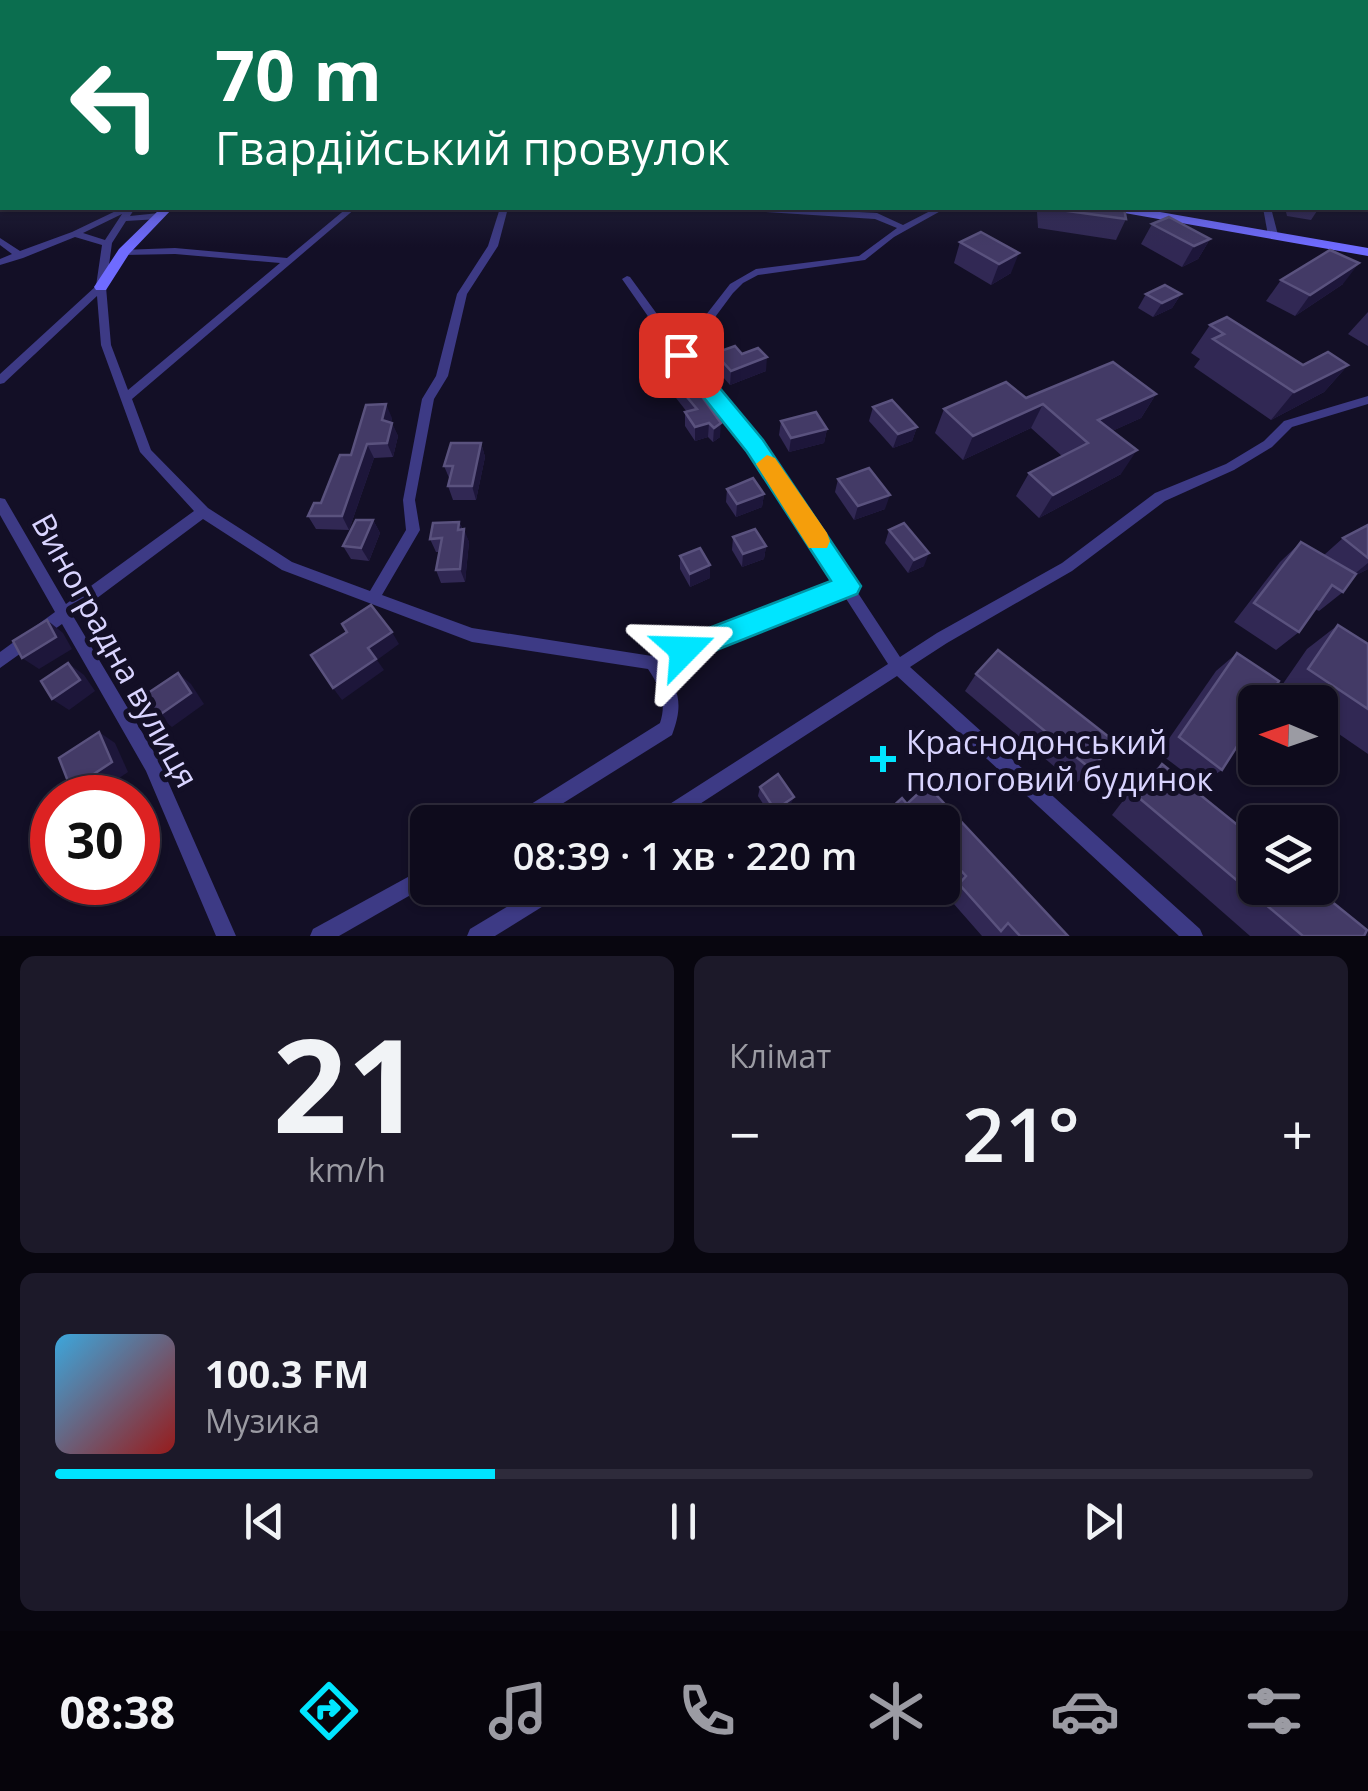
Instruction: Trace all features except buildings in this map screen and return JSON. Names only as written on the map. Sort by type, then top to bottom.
[{"type":"street","points":[[0,262],[126,210]]},
{"type":"street","points":[[129,210],[107,243],[101,287],[106,345],[146,452],[204,512],[287,566],[472,635],[652,663],[848,586]]},
{"type":"street","points":[[126,398],[350,210]]},
{"type":"street","points":[[373,598],[413,530],[409,500],[428,399],[442,376],[462,294],[493,246],[503,210]]},
{"type":"street","points":[[782,210],[877,216],[904,228]]},
{"type":"street","points":[[681,355],[710,318],[724,292],[741,279],[756,272],[862,258],[938,210]]},
{"type":"street","points":[[1130,210],[1368,252]]},
{"type":"street","points":[[1267,210],[1274,236]]},
{"type":"street","points":[[123,219],[163,212]]},
{"type":"street","points":[[0,380],[101,287],[124,252],[163,212]]},
{"type":"street","points":[[75,234],[107,243]]},
{"type":"street","points":[[0,241],[20,256]]},
{"type":"street","points":[[124,252],[192,252],[288,261]]},
{"type":"street","points":[[627,279],[681,355],[755,446],[898,667],[1193,936]]},
{"type":"street","points":[[684,805],[898,667],[1067,567],[1160,497],[1230,468],[1268,444],[1288,424],[1368,400]]},
{"type":"street","name":"Виноградна вулиця","points":[[0,504],[152,766],[226,936]]},
{"type":"street","points":[[0,662],[204,512]]},
{"type":"street","points":[[545,805],[666,729],[672,699],[667,683],[652,663]]},
{"type":"street","points":[[320,936],[410,885]]},
{"type":"street","points":[[478,936],[527,905]]},
{"type":"slow traffic","points":[[767,464],[818,541]]},
{"type":"place","name":"Краснодонський пологовий будинок","points":[[883,759]]},
{"type":"route","points":[[681,355],[755,446],[848,586],[684,650]]}]
